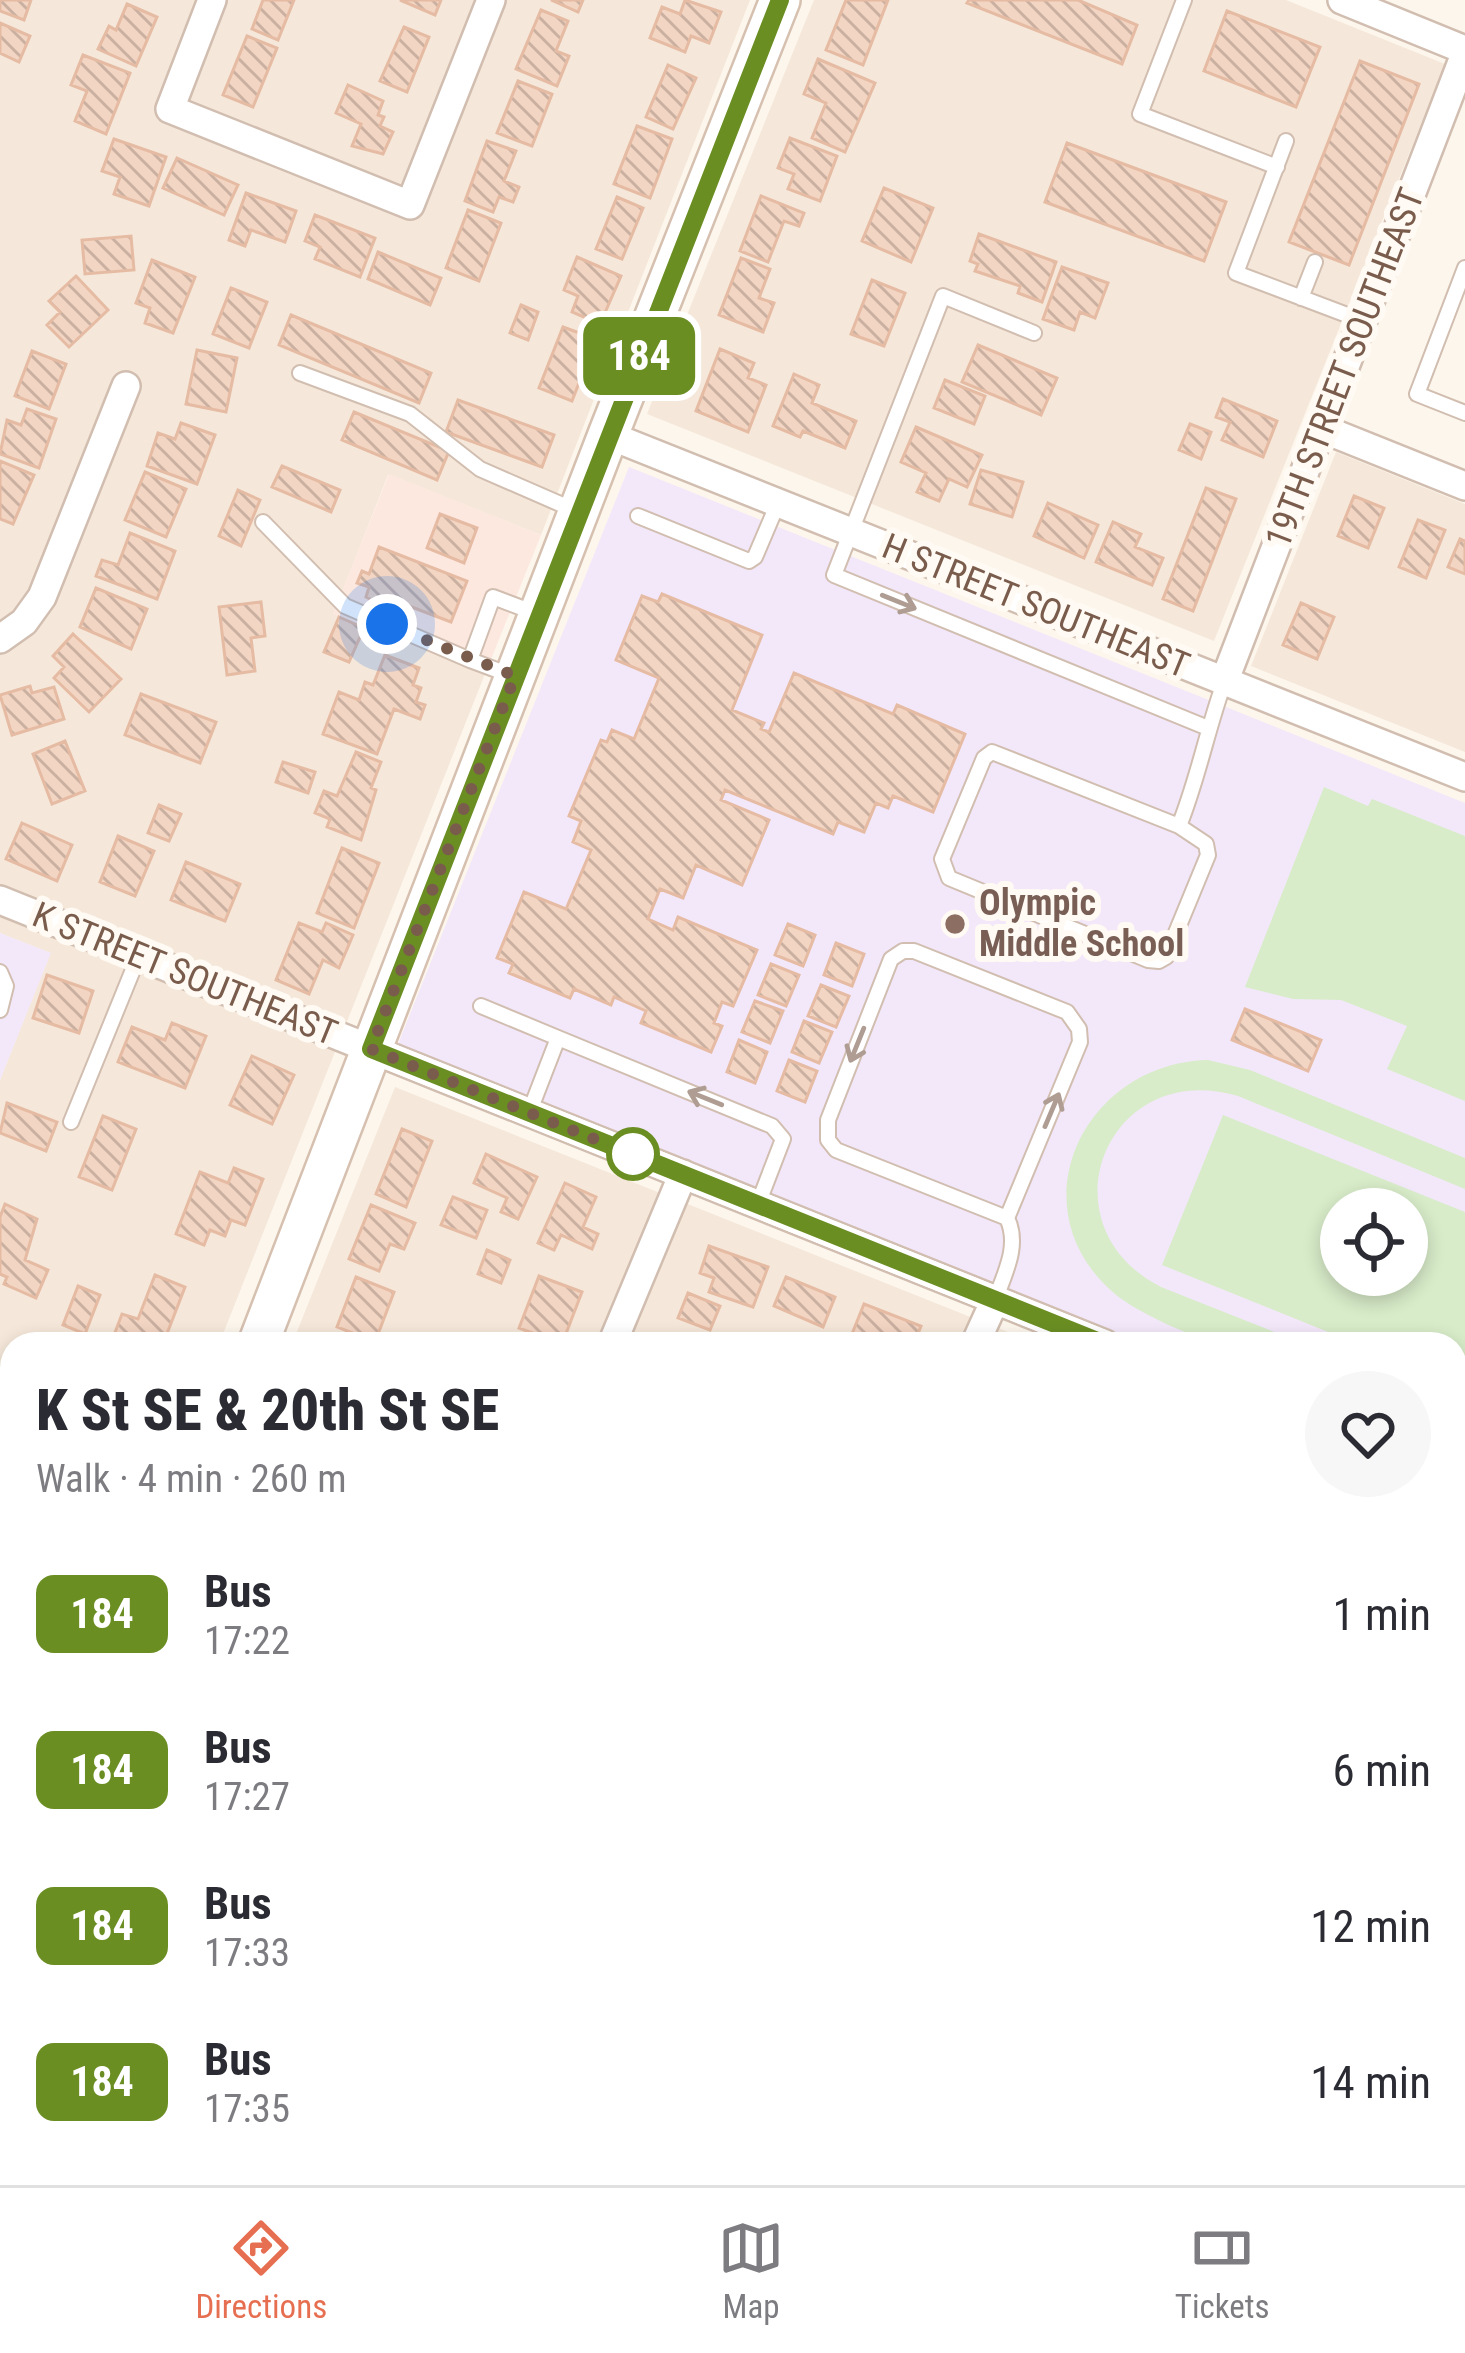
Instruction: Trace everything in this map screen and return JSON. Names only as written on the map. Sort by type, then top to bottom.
[{"type":"street","points":[[212,0],[170,109],[410,205],[490,0]]},
{"type":"street","points":[[263,1332],[780,0]]},
{"type":"street","points":[[1342,0],[1465,52]]},
{"type":"street","name":"19TH STREET SOUTHEAST","points":[[1225,682],[1465,52]]},
{"type":"street","points":[[0,639],[24,622],[43,597],[126,386]]},
{"type":"street","points":[[1323,430],[1465,487]]},
{"type":"street","name":"H STREET SOUTHEAST","points":[[608,434],[1465,777]]},
{"type":"street","name":"K STREET SOUTHEAST","points":[[0,900],[1075,1332]]},
{"type":"street","points":[[617,1332],[683,1174]]},
{"type":"street","points":[[981,1332],[994,1300]]},
{"type":"lane","points":[[1184,0],[1140,114],[1277,167]]},
{"type":"lane","points":[[1286,141],[1236,273],[1363,321]]},
{"type":"lane","points":[[1301,298],[1315,262]]},
{"type":"lane","points":[[1465,268],[1417,394],[1465,413]]},
{"type":"lane","points":[[1034,333],[943,296],[834,575],[1208,728]]},
{"type":"lane","points":[[300,373],[410,414],[481,469],[579,512]]},
{"type":"lane","points":[[638,516],[749,561],[778,503]]},
{"type":"lane","points":[[263,522],[345,606],[515,676]]},
{"type":"lane","points":[[470,660],[493,597],[539,614]]},
{"type":"lane","points":[[1179,826],[1225,682]]},
{"type":"lane","points":[[992,752],[1179,826],[1206,844],[1208,855],[1166,957],[1160,961],[949,878],[942,859],[984,758],[992,752]]},
{"type":"lane","points":[[994,1300],[1012,1255],[1013,1230],[1007,1218],[836,1150],[828,1140],[828,1120],[836,1098],[891,959],[902,951],[914,951],[1067,1012],[1079,1029],[1080,1042],[1007,1218]]},
{"type":"lane","points":[[71,1122],[139,956]]},
{"type":"lane","points":[[0,972],[6,986],[0,1010]]},
{"type":"lane","points":[[481,1006],[772,1126],[783,1139],[758,1204]]},
{"type":"lane","points":[[529,1113],[558,1038]]},
{"type":"shaded area","points":[[0,0],[750,0],[541,535],[388,475],[334,613],[485,674],[224,1332],[0,1332],[0,1080],[50,953],[0,933]]},
{"type":"shaded area","points":[[814,0],[1286,0],[1445,64],[1214,641],[647,414]]},
{"type":"shaded area","points":[[1336,452],[1465,504],[1465,752],[1251,666]]},
{"type":"shaded area","name":"Olympic Middle School","points":[[629,467],[1465,803],[1465,1332],[1115,1332],[398,1044]]},
{"type":"shaded area","points":[[389,474],[541,535],[485,674],[333,614]]},
{"type":"shaded area","points":[[0,933],[51,953],[0,1080]]},
{"type":"shaded area","points":[[395,1087],[1008,1332],[297,1332]]},
{"type":"green space","points":[[1324,787],[1368,806],[1372,799],[1465,836],[1465,1101],[1387,1069],[1407,1026],[1341,1000],[1293,999],[1245,987]]},
{"type":"green space","points":[[1208,1060],[1250,1070],[1465,1158],[1465,1189],[1238,1096],[1192,1090],[1154,1101],[1124,1123],[1105,1154],[1098,1189],[1104,1226],[1124,1259],[1161,1287],[1275,1332],[1187,1332],[1115,1294],[1085,1260],[1069,1222],[1067,1183],[1077,1146],[1097,1113],[1127,1086],[1164,1067]]},
{"type":"green space","points":[[1223,1115],[1405,1188],[1320,1188],[1320,1296],[1428,1296],[1428,1197],[1465,1212],[1465,1332],[1328,1332],[1162,1265]]},
{"type":"building","points":[[0,0],[31,0],[24,20],[0,11]]},
{"type":"building","points":[[263,0],[294,0],[278,40],[252,29]]},
{"type":"building","points":[[400,0],[441,0],[435,15]]},
{"type":"building","points":[[551,0],[583,0],[578,12]]},
{"type":"building","points":[[685,0],[721,12],[709,43],[691,36],[685,52],[650,38],[662,7],[680,14]]},
{"type":"building","points":[[846,0],[888,0],[863,65],[826,50]]},
{"type":"building","points":[[1078,0],[1137,25],[1122,64],[967,3]]},
{"type":"building","points":[[127,4],[157,17],[136,66],[98,49],[109,26],[116,30]]},
{"type":"building","points":[[541,10],[568,21],[556,51],[569,56],[557,86],[516,69]]},
{"type":"building","points":[[1227,11],[1320,47],[1296,107],[1204,71]]},
{"type":"building","points":[[0,23],[30,36],[19,62],[0,53]]},
{"type":"building","points":[[404,27],[429,37],[407,92],[380,81]]},
{"type":"building","points":[[247,36],[277,48],[253,107],[223,95]]},
{"type":"building","points":[[83,55],[130,73],[106,134],[75,121],[87,91],[71,85]]},
{"type":"building","points":[[818,59],[875,83],[845,152],[812,138],[826,103],[804,94]]},
{"type":"building","points":[[1360,61],[1419,84],[1349,265],[1289,242]]},
{"type":"building","points":[[668,65],[696,78],[673,129],[646,117]]},
{"type":"building","points":[[518,81],[552,94],[532,146],[497,133]]},
{"type":"building","points":[[348,85],[383,101],[380,126],[393,132],[383,154],[352,146],[361,124],[336,113]]},
{"type":"building","points":[[637,126],[672,139],[650,198],[614,184]]},
{"type":"building","points":[[790,138],[837,156],[820,201],[788,189],[794,174],[778,168]]},
{"type":"building","points":[[114,139],[166,157],[149,206],[114,194],[120,177],[102,171]]},
{"type":"building","points":[[487,141],[516,151],[504,181],[519,187],[513,202],[499,197],[493,212],[465,201]]},
{"type":"building","points":[[1067,143],[1226,202],[1204,261],[1045,202]]},
{"type":"building","points":[[177,158],[238,185],[224,215],[163,188]]},
{"type":"building","points":[[884,188],[933,208],[911,262],[862,241]]},
{"type":"building","points":[[246,193],[296,211],[285,242],[251,230],[245,246],[229,240]]},
{"type":"building","points":[[761,196],[804,213],[799,226],[784,221],[768,262],[740,251]]},
{"type":"building","points":[[617,197],[643,208],[622,259],[596,249]]},
{"type":"building","points":[[468,210],[501,223],[479,281],[446,268]]},
{"type":"building","points":[[315,215],[375,238],[360,277],[315,259],[320,247],[305,241]]},
{"type":"building","points":[[979,234],[1056,262],[1042,302],[1018,293],[1020,286],[975,271],[978,264],[970,261]]},
{"type":"building","points":[[131,236],[134,270],[85,274],[82,240]]},
{"type":"building","points":[[378,252],[441,278],[430,305],[368,279]]},
{"type":"building","points":[[577,257],[621,276],[600,324],[572,312],[578,296],[564,290]]},
{"type":"building","points":[[741,258],[770,269],[759,298],[774,303],[763,332],[719,315]]},
{"type":"building","points":[[152,260],[195,277],[173,333],[145,323],[150,308],[136,303]]},
{"type":"building","points":[[1062,267],[1108,283],[1095,318],[1080,312],[1074,330],[1043,319]]},
{"type":"building","points":[[76,276],[108,310],[69,347],[47,325],[60,312],[49,301]]},
{"type":"building","points":[[872,280],[905,293],[884,346],[851,334]]},
{"type":"building","points":[[231,288],[267,302],[249,348],[213,334]]},
{"type":"building","points":[[521,305],[538,312],[528,340],[510,333]]},
{"type":"building","points":[[291,315],[431,373],[419,403],[279,345]]},
{"type":"building","points":[[563,327],[596,339],[572,401],[539,388]]},
{"type":"building","points":[[978,345],[1057,378],[1041,415],[962,382]]},
{"type":"building","points":[[720,349],[754,363],[748,378],[766,385],[748,432],[696,411]]},
{"type":"building","points":[[197,350],[237,358],[226,412],[186,404]]},
{"type":"building","points":[[32,351],[66,364],[49,409],[15,396]]},
{"type":"building","points":[[794,374],[819,385],[812,403],[856,421],[845,448],[803,431],[800,437],[773,426]]},
{"type":"building","points":[[945,380],[985,396],[974,424],[934,408]]},
{"type":"building","points":[[1223,399],[1277,421],[1263,457],[1222,440],[1230,422],[1216,417]]},
{"type":"building","points":[[458,400],[554,435],[542,467],[446,432]]},
{"type":"building","points":[[27,409],[56,419],[39,468],[0,454],[7,420],[21,425]]},
{"type":"building","points":[[354,412],[449,451],[437,480],[342,440]]},
{"type":"building","points":[[181,423],[215,435],[197,484],[147,466],[158,433],[175,439]]},
{"type":"building","points":[[1190,424],[1211,432],[1201,459],[1179,450]]},
{"type":"building","points":[[916,427],[982,455],[967,487],[949,479],[939,501],[917,492],[926,473],[901,462]]},
{"type":"building","points":[[0,461],[34,475],[13,524],[0,519]]},
{"type":"building","points":[[282,466],[340,490],[331,512],[272,487]]},
{"type":"building","points":[[981,470],[1023,482],[1012,517],[970,504]]},
{"type":"building","points":[[145,472],[186,489],[166,537],[125,520]]},
{"type":"building","points":[[1206,488],[1236,499],[1193,611],[1163,599]]},
{"type":"building","points":[[238,490],[260,500],[241,546],[219,536]]},
{"type":"building","points":[[1354,496],[1384,508],[1368,548],[1338,536]]},
{"type":"building","points":[[1048,503],[1098,525],[1084,558],[1034,536]]},
{"type":"building","points":[[440,514],[477,528],[464,563],[427,548]]},
{"type":"building","points":[[1418,520],[1445,530],[1426,578],[1399,567]]},
{"type":"building","points":[[1113,522],[1141,534],[1135,547],[1163,558],[1152,585],[1096,562]]},
{"type":"building","points":[[130,533],[175,551],[157,599],[96,576],[102,560],[118,565]]},
{"type":"building","points":[[1460,539],[1465,541],[1465,574],[1448,567]]},
{"type":"building","points":[[379,547],[467,581],[451,622],[409,606],[405,617],[366,597],[369,587],[357,583],[362,571],[369,574]]},
{"type":"building","points":[[96,588],[147,609],[131,649],[80,627]]},
{"type":"building","name":"Olympic Middle School","points":[[662,594],[762,635],[732,710],[764,723],[761,729],[769,732],[794,673],[893,714],[897,705],[965,734],[933,812],[893,796],[888,808],[876,803],[864,832],[838,822],[833,834],[725,790],[721,800],[769,820],[742,885],[696,865],[683,898],[660,889],[648,919],[673,930],[678,917],[757,950],[733,1006],[722,1002],[714,1023],[722,1026],[711,1052],[641,1023],[646,1011],[614,997],[611,1005],[574,989],[570,998],[509,973],[513,964],[497,958],[524,892],[566,909],[591,850],[573,842],[581,821],[569,816],[601,740],[607,742],[612,730],[634,739],[659,678],[616,660],[642,596],[658,602]]},
{"type":"building","points":[[261,602],[265,636],[251,638],[255,671],[227,675],[219,607]]},
{"type":"building","points":[[1301,603],[1334,617],[1317,659],[1283,645]]},
{"type":"building","points":[[339,617],[364,628],[349,662],[324,652]]},
{"type":"building","points":[[73,634],[121,679],[89,712],[54,678],[64,667],[53,656]]},
{"type":"building","points":[[385,655],[419,668],[413,685],[421,688],[416,702],[425,705],[420,719],[394,709],[377,754],[323,734],[339,692],[359,700],[365,682],[373,685]]},
{"type":"building","points":[[30,686],[32,693],[54,687],[64,719],[12,735],[0,695]]},
{"type":"building","points":[[141,694],[216,722],[200,763],[125,735]]},
{"type":"building","points":[[65,741],[85,791],[52,804],[33,754]]},
{"type":"building","points":[[356,752],[381,762],[361,840],[327,827],[330,819],[315,813],[324,791],[337,796]]},
{"type":"building","points":[[283,762],[315,772],[308,793],[276,782]]},
{"type":"building","points":[[159,805],[181,814],[169,841],[148,833]]},
{"type":"building","points":[[22,823],[72,845],[57,881],[6,859]]},
{"type":"building","points":[[118,836],[154,851],[135,896],[100,882]]},
{"type":"building","points":[[342,848],[379,863],[354,928],[317,913]]},
{"type":"building","points":[[186,862],[240,884],[225,921],[171,900]]},
{"type":"building","points":[[299,923],[322,932],[326,923],[353,935],[339,968],[323,960],[309,994],[276,980]]},
{"type":"building","points":[[788,924],[815,935],[803,966],[775,955]]},
{"type":"building","points":[[836,943],[864,954],[852,986],[824,975]]},
{"type":"building","points":[[771,964],[799,975],[786,1006],[758,995]]},
{"type":"building","points":[[47,975],[93,991],[79,1033],[33,1018]]},
{"type":"building","points":[[821,985],[849,996],[836,1027],[808,1016]]},
{"type":"building","points":[[755,1001],[783,1011],[770,1043],[742,1032]]},
{"type":"building","points":[[1245,1009],[1321,1040],[1308,1071],[1232,1040]]},
{"type":"building","points":[[804,1021],[832,1032],[819,1063],[792,1052]]},
{"type":"building","points":[[172,1023],[206,1036],[185,1088],[118,1062],[132,1027],[165,1040]]},
{"type":"building","points":[[739,1040],[767,1052],[755,1083],[727,1072]]},
{"type":"building","points":[[252,1056],[294,1075],[272,1124],[230,1105]]},
{"type":"building","points":[[789,1060],[817,1071],[805,1102],[777,1091]]},
{"type":"building","points":[[7,1103],[57,1122],[46,1151],[0,1133]]},
{"type":"building","points":[[103,1116],[136,1129],[112,1190],[79,1177]]},
{"type":"building","points":[[402,1129],[432,1141],[406,1207],[376,1194]]},
{"type":"building","points":[[486,1154],[537,1177],[518,1219],[501,1212],[507,1198],[474,1183]]},
{"type":"building","points":[[234,1168],[263,1179],[245,1225],[231,1220],[225,1236],[210,1230],[204,1245],[176,1234],[200,1172],[228,1183]]},
{"type":"building","points":[[565,1183],[596,1197],[583,1227],[598,1234],[592,1249],[561,1235],[554,1250],[538,1243]]},
{"type":"building","points":[[453,1197],[487,1210],[476,1238],[441,1225]]},
{"type":"building","points":[[5,1204],[37,1219],[25,1260],[48,1270],[36,1298],[4,1284],[7,1277],[0,1274],[0,1217]]},
{"type":"building","points":[[371,1205],[415,1223],[404,1249],[390,1244],[379,1271],[349,1259]]},
{"type":"building","points":[[709,1246],[768,1267],[753,1307],[709,1292],[714,1278],[700,1273]]},
{"type":"building","points":[[487,1250],[510,1260],[501,1283],[478,1274]]},
{"type":"building","points":[[155,1275],[185,1287],[168,1332],[115,1332],[122,1314],[138,1319]]},
{"type":"building","points":[[539,1276],[582,1292],[567,1332],[519,1328]]},
{"type":"building","points":[[356,1277],[394,1292],[379,1332],[337,1327]]},
{"type":"building","points":[[786,1277],[835,1297],[823,1327],[774,1306]]},
{"type":"building","points":[[78,1286],[100,1295],[86,1332],[63,1325]]},
{"type":"building","points":[[688,1293],[720,1306],[710,1330],[678,1318]]},
{"type":"building","points":[[864,1304],[921,1326],[919,1332],[853,1332]]},
{"type":"bus line","name":"184","points":[[780,0],[371,1049],[1075,1332]]},
{"type":"place","name":"Olympic Middle School","points":[[955,924]]},
{"type":"route","points":[[387,624],[515,676],[371,1049],[644,1159],[633,1154]]}]
